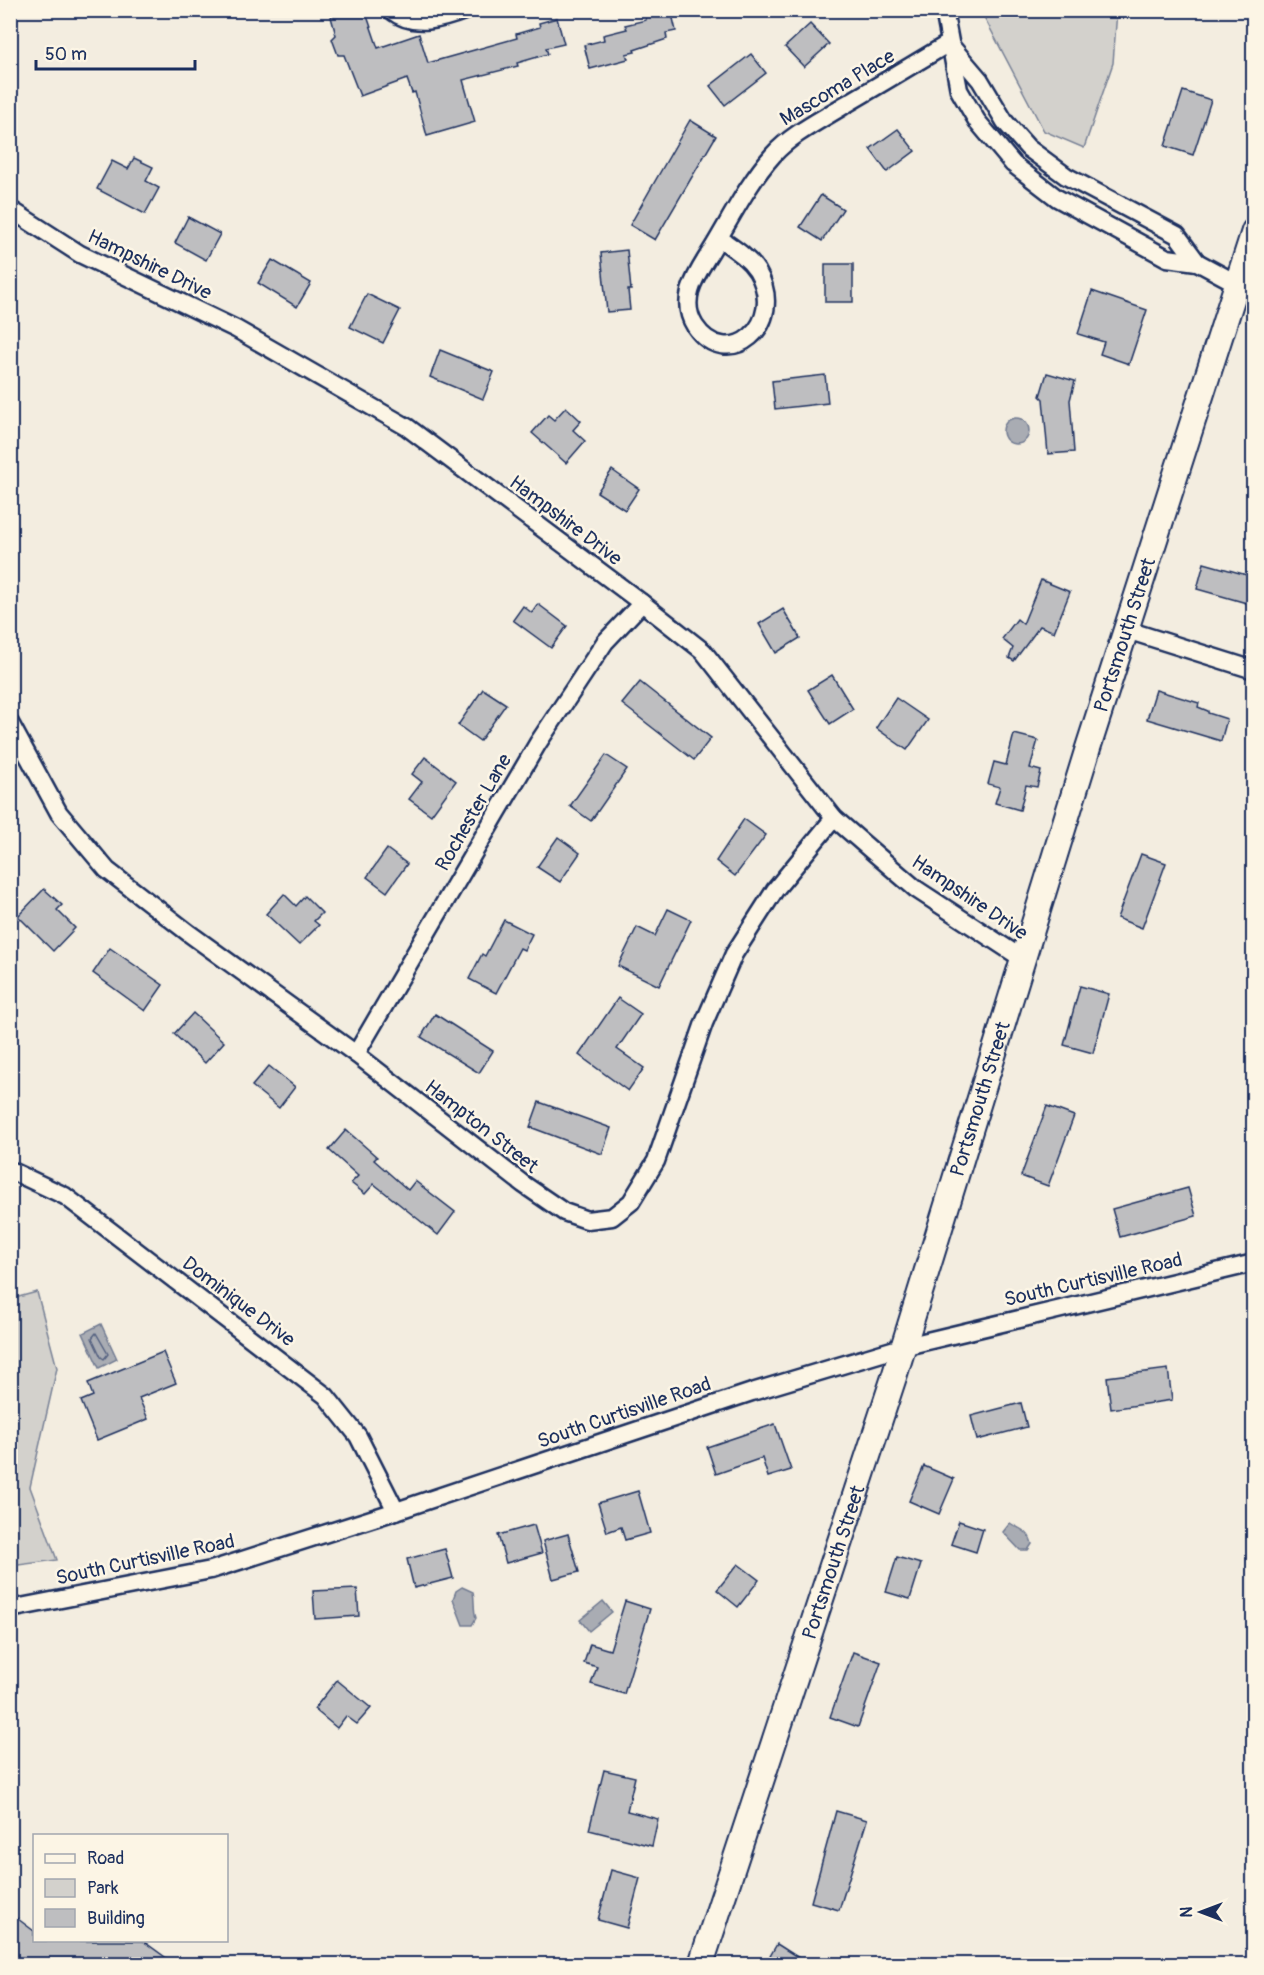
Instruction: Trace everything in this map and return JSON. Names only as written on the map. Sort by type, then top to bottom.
[{"type":"street","points":[[391,10],[406,19],[429,21],[467,10]]},
{"type":"street","points":[[944,10],[959,90],[967,106],[1013,164],[1057,198],[1167,258],[1197,262],[1236,283]]},
{"type":"street","points":[[949,43],[980,80],[1005,122],[1028,148],[1066,176],[1177,235],[1197,262]]},
{"type":"street","name":"Mascoma Place","points":[[719,238],[745,257],[756,269],[764,292],[766,306],[759,331],[748,340],[735,344],[722,344],[704,335],[691,320],[688,293],[693,281],[719,238],[757,177],[787,141],[949,43]]},
{"type":"street","name":"Hampshire Drive","points":[[10,209],[81,254],[236,328],[407,427],[703,651],[834,818],[916,889],[1023,958]]},
{"type":"street","name":"Portsmouth Street","points":[[701,1965],[902,1347],[1254,231]]},
{"type":"street","name":"Rochester Lane","points":[[356,1054],[538,743],[605,642],[642,603]]},
{"type":"street","points":[[1127,630],[1254,670]]},
{"type":"street","name":"Hampton Street","points":[[10,723],[59,813],[107,870],[190,934],[356,1054],[523,1184],[564,1212],[587,1220],[612,1217],[631,1202],[656,1161],[704,1023],[734,954],[775,890],[834,818]]},
{"type":"street","name":"Dominique Drive","points":[[10,1170],[65,1196],[326,1396],[358,1436],[396,1511]]},
{"type":"street","name":"South Curtisville Road","points":[[10,1609],[211,1570],[752,1392],[902,1347],[1254,1263]]},
{"type":"green space","points":[[981,11],[1117,11],[1113,63],[1084,148],[1044,131]]},
{"type":"green space","points":[[37,1292],[57,1368],[30,1487],[57,1560],[11,1566],[11,1299]]},
{"type":"water","points":[[1016,418],[1025,422],[1029,431],[1025,440],[1016,444],[1007,440],[1003,431],[1007,422]]},
{"type":"water","points":[[101,1324],[117,1359],[99,1368],[83,1333]]},
{"type":"water","points":[[1010,1523],[1023,1530],[1031,1539],[1032,1544],[1028,1550],[1020,1550],[1003,1532]]},
{"type":"water","points":[[462,1587],[473,1592],[476,1618],[472,1625],[463,1625],[453,1599],[456,1591]]},
{"type":"water","points":[[603,1601],[612,1612],[589,1631],[580,1620]]},
{"type":"building","points":[[341,10],[365,10],[378,48],[419,34],[428,63],[517,38],[516,34],[540,27],[539,23],[557,18],[564,44],[546,48],[548,54],[517,63],[518,66],[463,80],[475,122],[427,136],[415,92],[412,93],[407,79],[360,96],[344,55],[338,55],[332,39],[336,35],[331,17]]},
{"type":"building","points":[[671,10],[676,31],[666,33],[667,39],[626,54],[628,59],[590,69],[584,45],[604,40],[603,35],[627,29],[625,25],[646,20],[645,15]]},
{"type":"building","points":[[810,24],[829,44],[804,67],[785,47]]},
{"type":"building","points":[[751,54],[766,73],[725,105],[710,86]]},
{"type":"building","points":[[1183,91],[1211,100],[1193,155],[1165,146]]},
{"type":"building","points":[[690,120],[716,136],[655,240],[630,225]]},
{"type":"building","points":[[898,129],[915,151],[887,172],[870,149]]},
{"type":"building","points":[[134,158],[153,167],[146,181],[159,188],[145,214],[97,189],[112,161],[128,169]]},
{"type":"building","points":[[821,195],[843,209],[822,241],[800,227]]},
{"type":"building","points":[[188,217],[220,234],[206,260],[175,243]]},
{"type":"building","points":[[627,250],[631,290],[628,290],[630,310],[607,312],[601,253]]},
{"type":"building","points":[[272,260],[311,283],[297,307],[258,283]]},
{"type":"building","points":[[825,264],[853,264],[853,302],[825,302]]},
{"type":"building","points":[[1092,291],[1147,310],[1129,364],[1100,354],[1104,342],[1078,334]]},
{"type":"building","points":[[367,294],[400,310],[383,343],[350,327]]},
{"type":"building","points":[[440,350],[494,372],[483,399],[430,377]]},
{"type":"building","points":[[1047,373],[1075,381],[1070,400],[1074,452],[1048,454],[1043,399],[1040,396]]},
{"type":"building","points":[[825,375],[828,403],[775,409],[772,381]]},
{"type":"building","points":[[566,407],[581,421],[573,430],[585,441],[566,463],[532,433],[548,415],[554,420]]},
{"type":"building","points":[[612,470],[639,489],[625,510],[597,492]]},
{"type":"building","points":[[1204,563],[1254,577],[1250,604],[1197,589]]},
{"type":"building","points":[[1041,580],[1070,592],[1054,632],[1040,626],[1014,661],[1009,658],[1013,648],[1002,639],[1017,619],[1023,624]]},
{"type":"building","points":[[538,604],[567,626],[551,648],[513,620],[523,606],[532,613]]},
{"type":"building","points":[[783,609],[800,638],[776,653],[759,624]]},
{"type":"building","points":[[832,675],[853,709],[830,724],[808,690]]},
{"type":"building","points":[[640,682],[711,738],[694,760],[622,704]]},
{"type":"building","points":[[483,689],[506,704],[480,741],[458,725]]},
{"type":"building","points":[[1156,690],[1199,703],[1198,707],[1208,713],[1227,719],[1221,741],[1147,719]]},
{"type":"building","points":[[896,698],[928,720],[907,750],[876,728]]},
{"type":"building","points":[[1014,734],[1038,740],[1030,768],[1041,771],[1037,787],[1026,785],[1020,810],[995,803],[1000,787],[988,784],[994,762],[1006,765]]},
{"type":"building","points":[[606,755],[627,769],[591,821],[570,806]]},
{"type":"building","points":[[425,757],[456,781],[431,815],[409,799],[422,782],[412,774]]},
{"type":"building","points":[[744,819],[766,835],[735,876],[716,861]]},
{"type":"building","points":[[558,837],[580,853],[560,882],[537,867]]},
{"type":"building","points":[[387,849],[407,864],[387,892],[367,877]]},
{"type":"building","points":[[1141,854],[1166,863],[1142,928],[1117,918]]},
{"type":"building","points":[[44,889],[62,905],[57,910],[75,928],[53,951],[18,916]]},
{"type":"building","points":[[284,894],[296,906],[305,896],[322,913],[314,921],[319,925],[299,945],[266,914]]},
{"type":"building","points":[[668,909],[691,920],[659,986],[618,966],[637,927],[655,936]]},
{"type":"building","points":[[504,920],[532,934],[524,950],[520,948],[496,993],[469,979],[482,954],[485,956]]},
{"type":"building","points":[[110,948],[163,985],[145,1011],[93,973]]},
{"type":"building","points":[[1080,986],[1109,994],[1093,1053],[1064,1045]]},
{"type":"building","points":[[618,998],[641,1014],[617,1049],[644,1068],[628,1091],[579,1055]]},
{"type":"building","points":[[193,1013],[224,1042],[205,1063],[174,1034]]},
{"type":"building","points":[[435,1014],[493,1051],[479,1073],[421,1037]]},
{"type":"building","points":[[269,1066],[295,1087],[279,1108],[252,1086]]},
{"type":"building","points":[[539,1102],[611,1128],[602,1154],[530,1127]]},
{"type":"building","points":[[1047,1106],[1074,1116],[1048,1186],[1021,1176]]},
{"type":"building","points":[[346,1130],[377,1157],[374,1160],[408,1190],[415,1181],[455,1212],[438,1235],[374,1184],[365,1194],[351,1183],[358,1176],[329,1150]]},
{"type":"building","points":[[1188,1188],[1196,1216],[1120,1237],[1112,1209]]},
{"type":"building","points":[[163,1352],[176,1383],[139,1398],[148,1419],[97,1440],[81,1401],[93,1396],[88,1383]]},
{"type":"building","points":[[1168,1369],[1172,1400],[1111,1409],[1107,1377]]},
{"type":"building","points":[[1021,1403],[1027,1427],[977,1440],[971,1416]]},
{"type":"building","points":[[775,1424],[791,1470],[768,1477],[762,1458],[716,1474],[707,1447]]},
{"type":"building","points":[[924,1466],[954,1479],[939,1514],[909,1501]]},
{"type":"building","points":[[638,1491],[650,1533],[625,1540],[621,1527],[607,1532],[598,1503]]},
{"type":"building","points":[[959,1521],[983,1529],[976,1552],[951,1544]]},
{"type":"building","points":[[534,1525],[542,1553],[506,1563],[498,1535]]},
{"type":"building","points":[[568,1534],[579,1572],[553,1579],[543,1541]]},
{"type":"building","points":[[445,1549],[453,1578],[414,1588],[407,1559]]},
{"type":"building","points":[[897,1557],[921,1564],[910,1599],[886,1592]]},
{"type":"building","points":[[738,1564],[759,1580],[738,1607],[717,1590]]},
{"type":"building","points":[[357,1589],[359,1616],[315,1619],[313,1591]]},
{"type":"building","points":[[625,1601],[650,1609],[624,1694],[591,1684],[597,1667],[584,1663],[590,1644],[610,1650]]},
{"type":"building","points":[[853,1652],[881,1662],[858,1727],[830,1717]]},
{"type":"building","points":[[337,1680],[371,1708],[357,1724],[346,1716],[337,1728],[314,1709]]},
{"type":"building","points":[[604,1770],[635,1777],[627,1811],[658,1819],[652,1846],[589,1830]]},
{"type":"building","points":[[836,1811],[867,1820],[839,1910],[811,1902]]},
{"type":"building","points":[[611,1870],[640,1878],[627,1928],[598,1920]]},
{"type":"building","points":[[10,1913],[33,1930],[33,1942],[144,1942],[176,1965],[10,1965]]},
{"type":"building","points":[[777,1944],[810,1965],[765,1965]]}]
